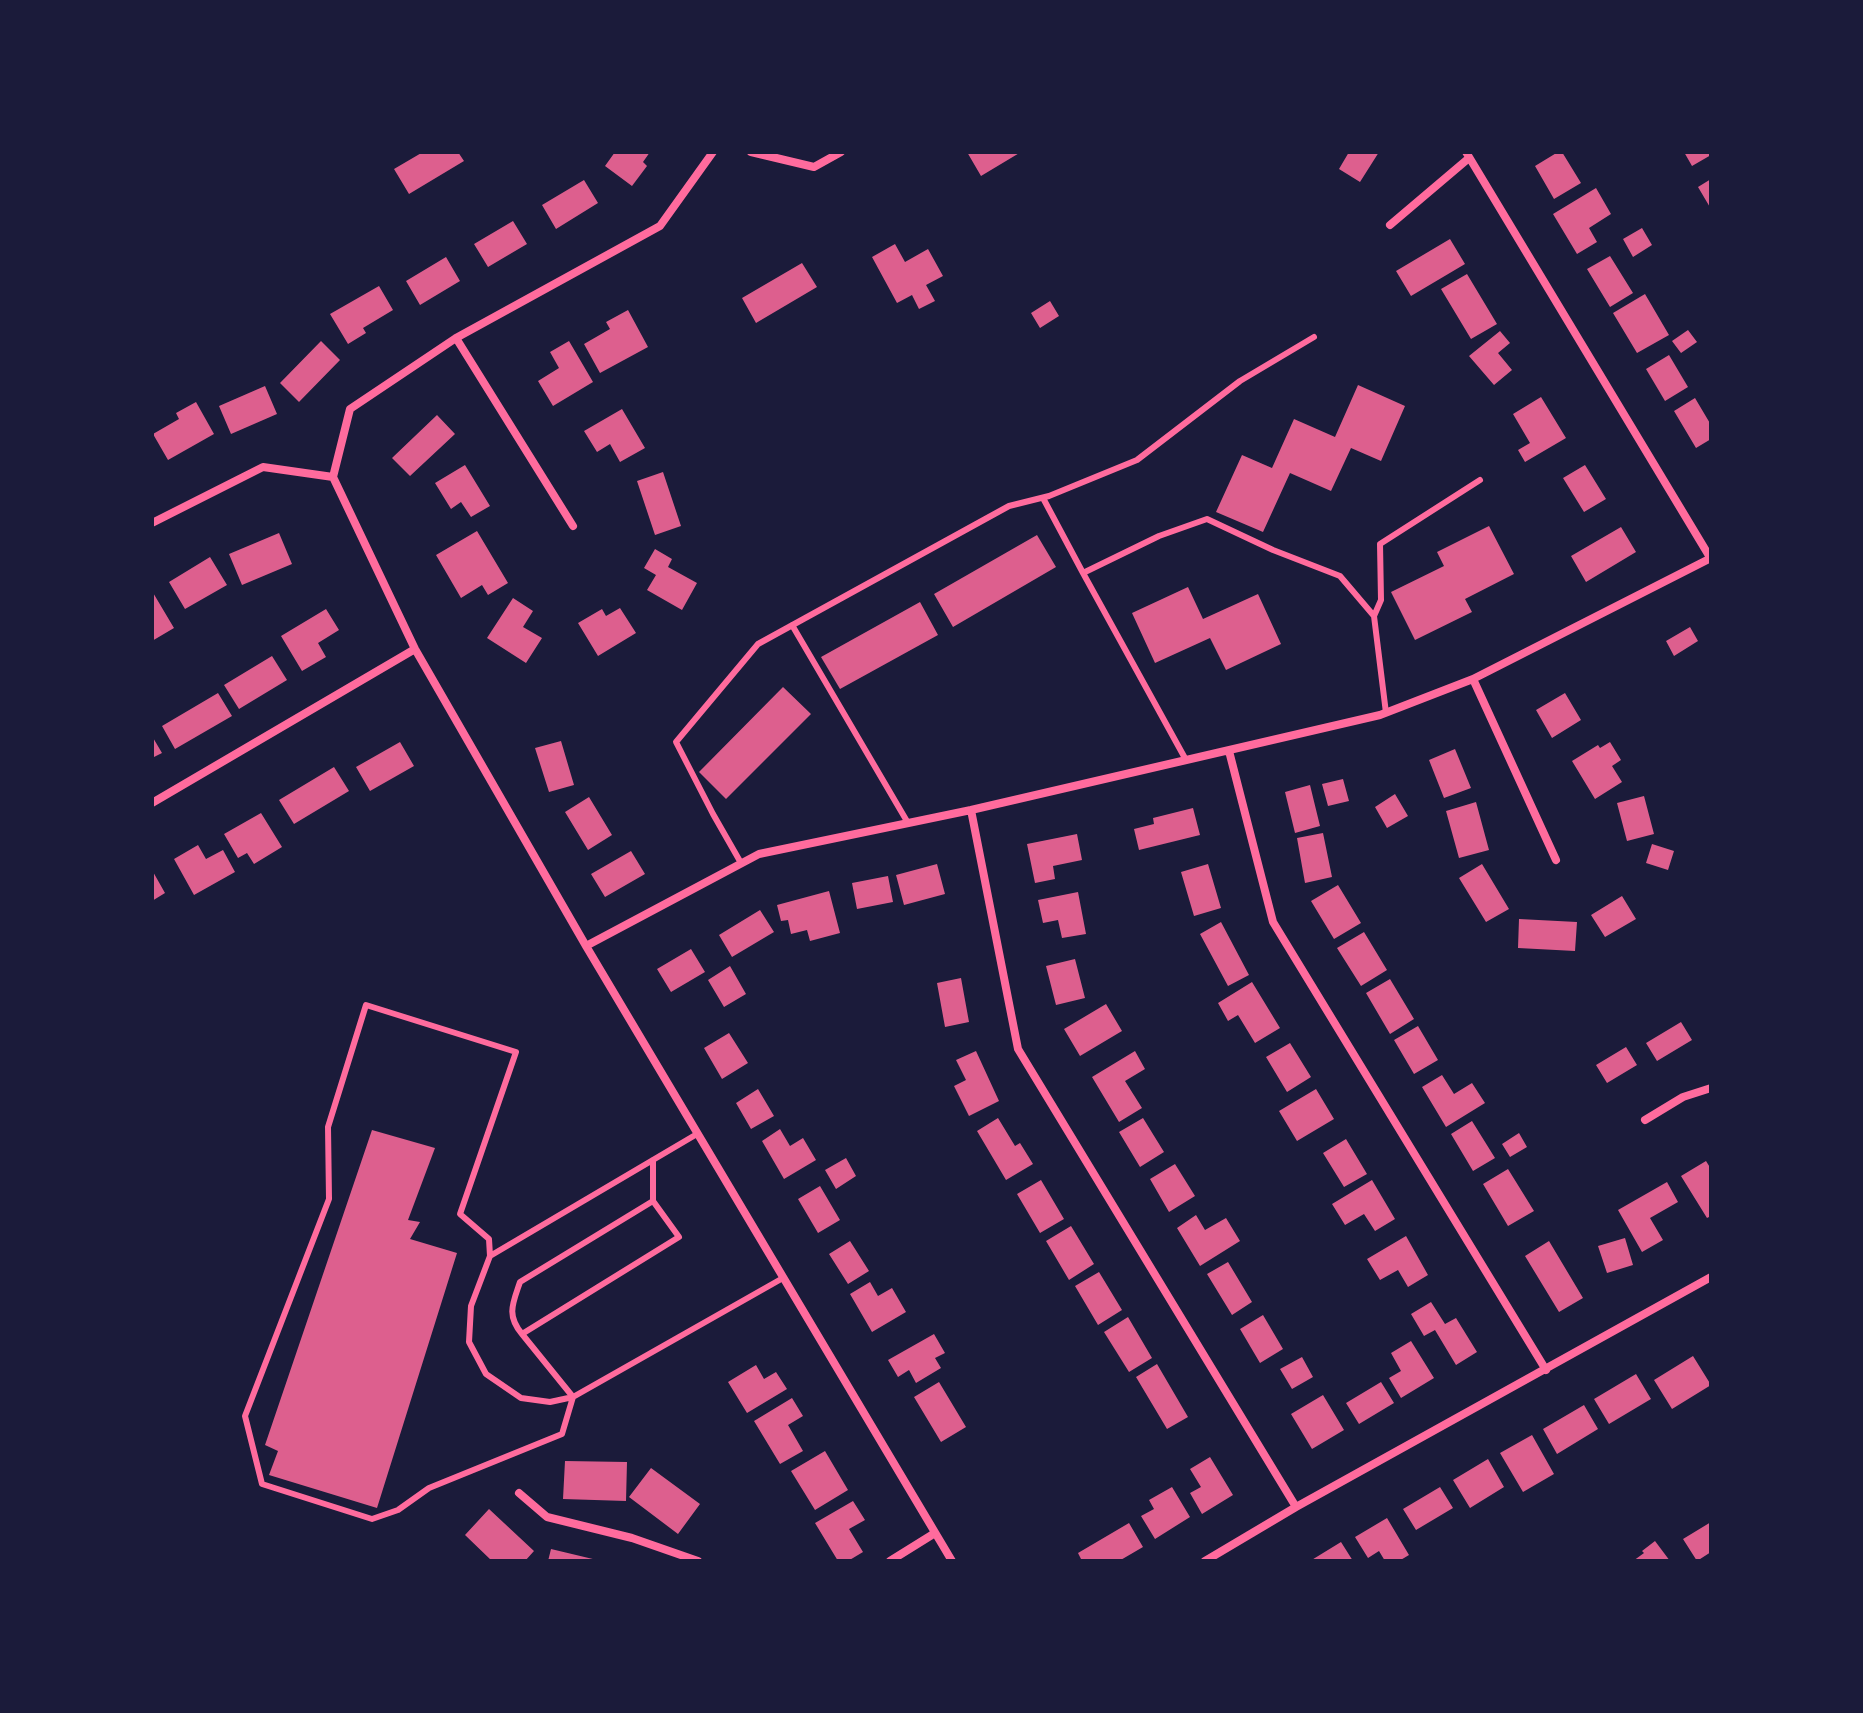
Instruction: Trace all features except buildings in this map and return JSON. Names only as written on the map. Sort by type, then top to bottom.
[{"type":"street","points":[[713,152],[660,226],[456,338],[350,409],[333,477],[415,649],[586,946],[952,1561]]},
{"type":"street","points":[[751,152],[814,167],[841,152]]},
{"type":"street","points":[[586,946],[759,854],[971,810],[1386,713],[1473,679],[1711,559],[1468,155],[1390,225]]},
{"type":"street","points":[[456,338],[573,526]]},
{"type":"street","points":[[152,523],[263,467],[333,477]]},
{"type":"street","points":[[152,803],[415,649]]},
{"type":"street","points":[[1473,679],[1556,860]]},
{"type":"street","points":[[1229,751],[1273,922],[1546,1370]]},
{"type":"street","points":[[971,810],[1018,1049],[1296,1507]]},
{"type":"street","points":[[1645,1120],[1683,1097],[1711,1088]]},
{"type":"street","points":[[1205,1561],[1296,1507],[1711,1277]]},
{"type":"street","points":[[519,1493],[547,1517],[632,1538],[698,1561]]},
{"type":"street","points":[[890,1561],[935,1533]]},
{"type":"lane","points":[[741,863],[676,742],[758,644],[1009,506],[1043,498],[1137,460],[1240,381],[1314,337]]},
{"type":"lane","points":[[1386,713],[1374,616],[1381,600],[1380,544],[1480,480]]},
{"type":"lane","points":[[1043,498],[1186,760]]},
{"type":"lane","points":[[1083,573],[1159,536],[1207,519],[1273,550],[1340,576],[1374,616]]},
{"type":"lane","points":[[792,625],[908,823]]},
{"type":"lane","points":[[573,1397],[562,1434],[429,1488],[398,1510],[372,1519],[262,1484],[245,1416],[329,1199],[328,1127],[366,1005],[516,1052],[460,1214],[489,1239],[490,1256],[471,1306],[469,1342],[486,1374],[521,1398],[550,1402],[573,1397],[783,1278]]},
{"type":"lane","points":[[490,1256],[697,1134]]},
{"type":"lane","points":[[522,1334],[679,1237],[653,1201],[653,1160]]},
{"type":"lane","points":[[573,1397],[515,1325],[511,1310],[520,1282],[653,1201]]}]
